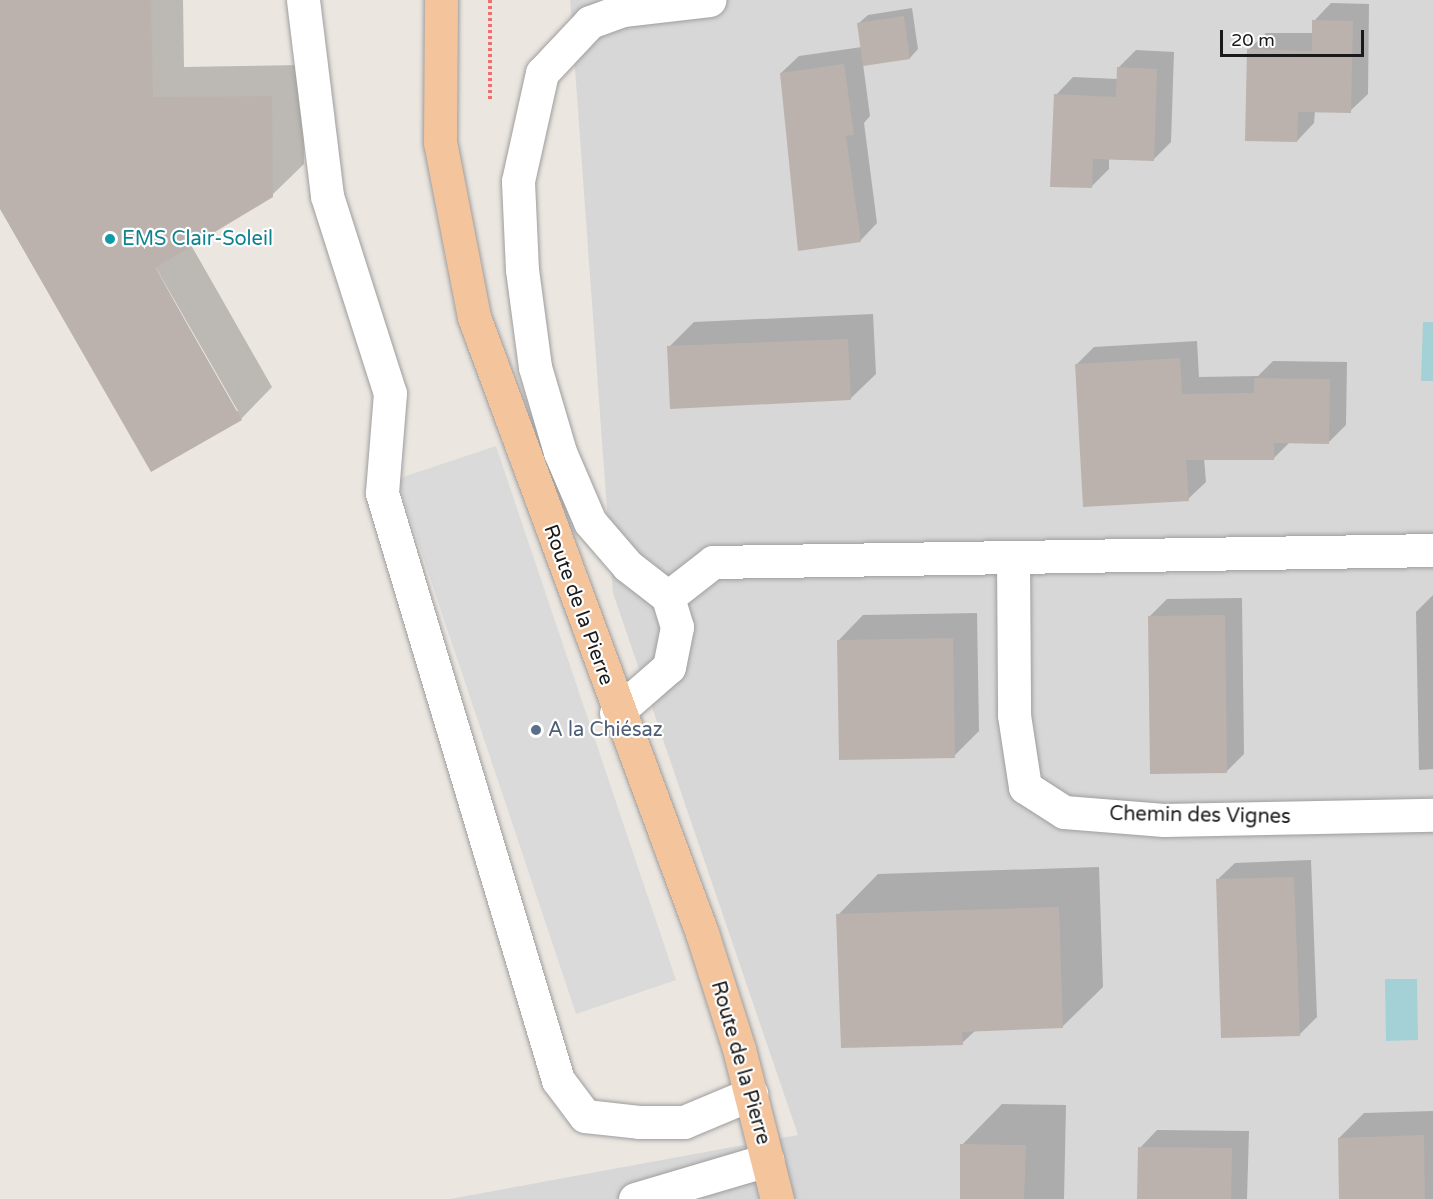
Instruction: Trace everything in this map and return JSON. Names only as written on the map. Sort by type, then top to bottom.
[{"type":"main road","name":"Route de la Pierre","points":[[441,0],[440,142],[474,317],[616,713],[675,864],[751,1094],[777,1199]]},
{"type":"street","points":[[303,0],[327,196],[390,393],[382,493],[558,1080],[585,1116],[639,1122],[684,1122],[751,1094]]},
{"type":"street","points":[[616,713],[669,667],[677,627],[668,597],[628,566],[590,522],[560,452],[535,367],[522,270],[518,181],[542,73],[590,22],[623,10],[666,2],[709,0]]},
{"type":"street","points":[[668,597],[713,562],[1433,550]]},
{"type":"street","name":"Chemin des Vignes","points":[[1013,557],[1014,715],[1025,787],[1064,812],[1164,820],[1433,815]]},
{"type":"street","points":[[649,1197],[767,1160]]},
{"type":"shaded area","points":[[570,0],[1433,0],[1433,1199],[450,1199],[798,1135],[613,593]]},
{"type":"shaded area","name":"A la Chiésaz","points":[[496,446],[676,980],[576,1014],[397,479]]},
{"type":"water","points":[[1423,322],[1433,322],[1433,381],[1421,381]]},
{"type":"water","points":[[1385,979],[1417,979],[1418,1040],[1386,1041]]},
{"type":"building","name":"EMS Clair-Soleil","points":[[0,0],[151,0],[153,97],[272,96],[273,197],[155,268],[242,420],[151,472],[0,209]]},
{"type":"building","points":[[904,16],[910,59],[863,66],[857,23]]},
{"type":"building","points":[[1312,20],[1353,21],[1351,113],[1298,112],[1297,142],[1245,141],[1247,49],[1312,51]]},
{"type":"building","points":[[844,64],[854,135],[846,136],[861,242],[798,251],[780,73]]},
{"type":"building","points":[[1117,67],[1157,69],[1154,161],[1093,159],[1092,188],[1050,187],[1054,94],[1116,97]]},
{"type":"building","points":[[848,339],[851,400],[670,409],[667,346]]},
{"type":"building","points":[[1180,358],[1182,394],[1254,393],[1254,378],[1330,379],[1329,444],[1274,443],[1274,460],[1186,460],[1189,501],[1083,507],[1075,364]]},
{"type":"building","points":[[1225,615],[1227,773],[1150,774],[1148,616]]},
{"type":"building","points":[[953,638],[955,758],[839,760],[837,640]]},
{"type":"building","points":[[1294,877],[1300,1036],[1221,1038],[1216,879]]},
{"type":"building","points":[[1059,907],[1063,1028],[962,1032],[963,1045],[841,1048],[836,914]]},
{"type":"building","points":[[1424,1135],[1425,1199],[1339,1199],[1338,1138]]},
{"type":"building","points":[[960,1144],[1026,1145],[1024,1199],[960,1199]]},
{"type":"building","points":[[1138,1147],[1232,1148],[1231,1199],[1137,1199]]},
{"type":"place","name":"EMS Clair-Soleil","points":[[110,239]]},
{"type":"place","name":"A la Chiésaz","points":[[536,730]]}]
